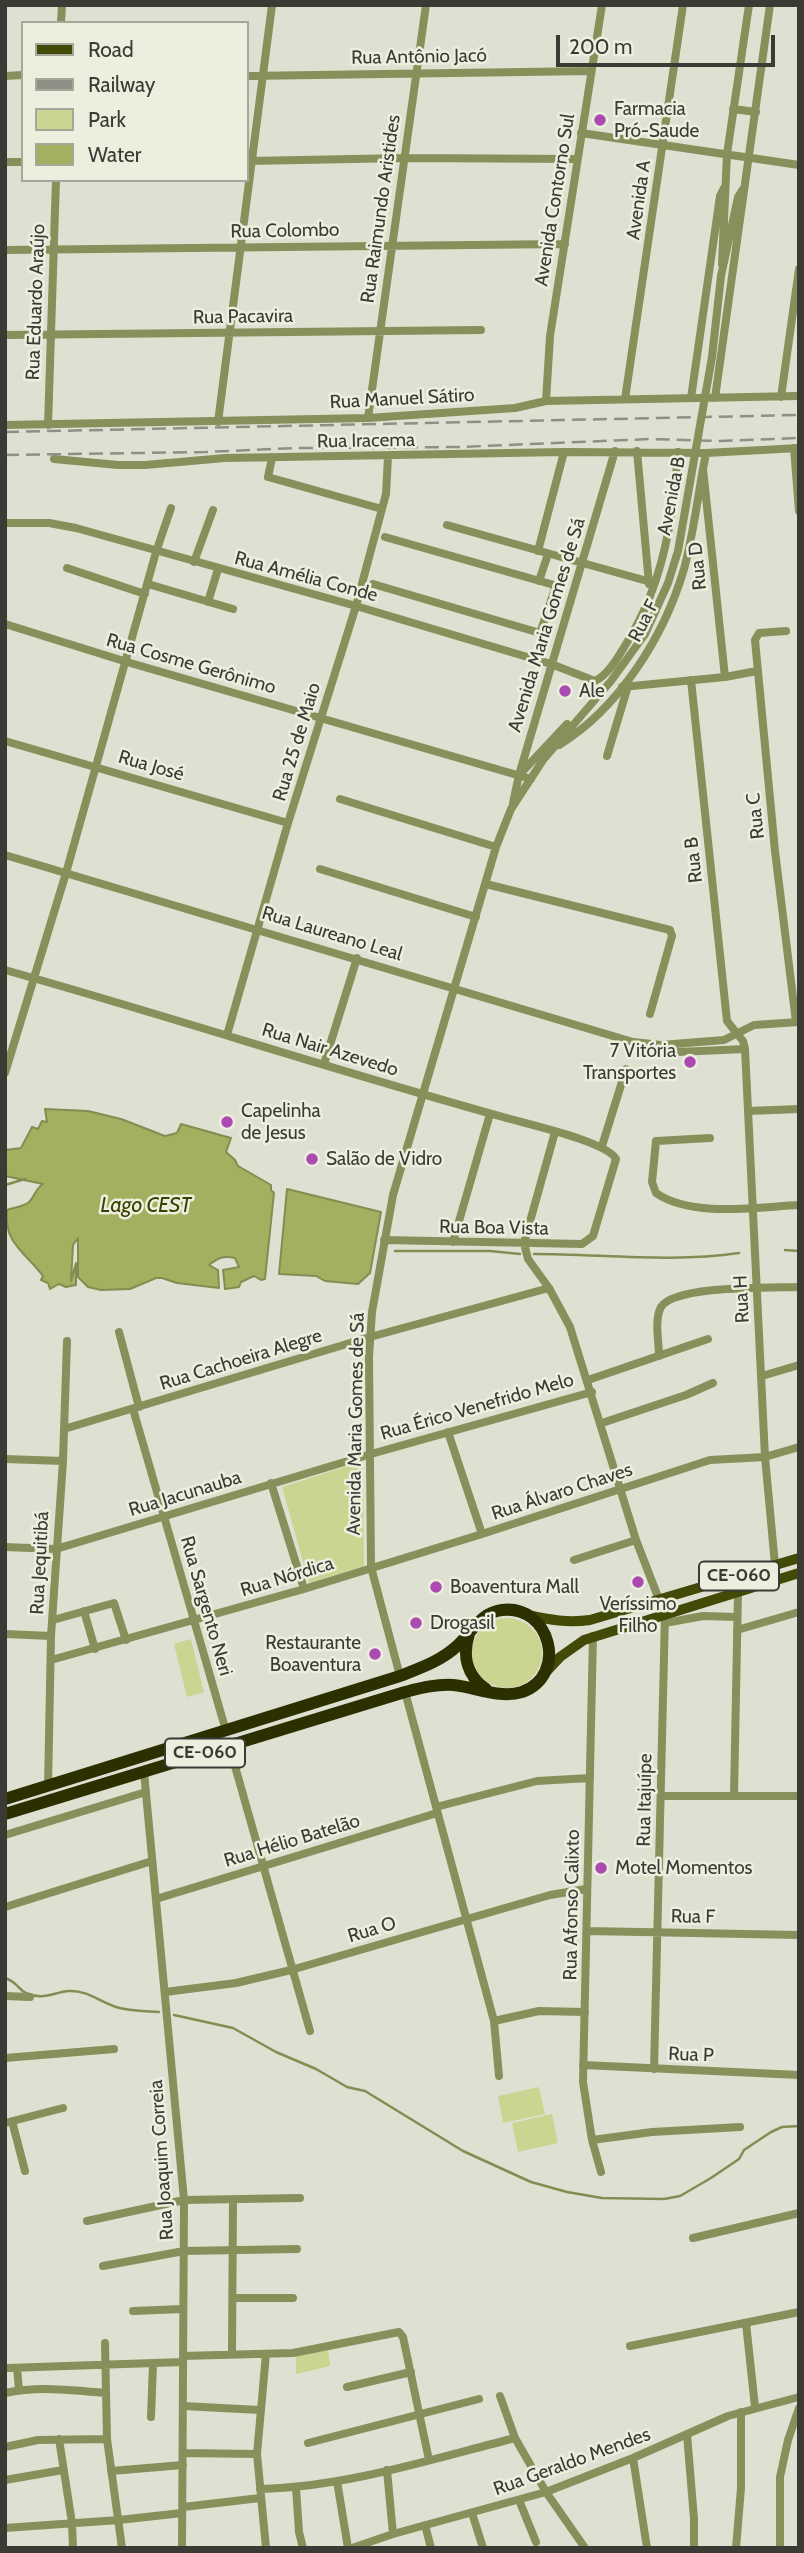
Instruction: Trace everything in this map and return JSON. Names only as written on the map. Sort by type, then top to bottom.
[{"type":"highway","name":"CE-060","points":[[5,1799],[400,1676],[429,1665],[447,1654],[469,1634],[480,1619],[497,1611],[516,1610],[528,1615]]},
{"type":"highway","points":[[528,1615],[538,1623],[548,1640],[550,1657],[544,1674]]},
{"type":"highway","points":[[469,1634],[465,1653],[467,1665],[476,1681],[490,1691]]},
{"type":"highway","name":"CE-060","points":[[5,1814],[405,1692],[433,1685],[452,1685],[502,1694],[520,1692],[536,1683],[544,1674]]},
{"type":"main road","name":"CE-060","points":[[528,1615],[572,1623],[590,1620],[799,1558]]},
{"type":"main road","name":"CE-060","points":[[544,1674],[569,1649],[593,1636],[665,1619],[799,1573]]},
{"type":"street","points":[[272,5],[249,161],[578,159]]},
{"type":"street","name":"Rua Raimundo Aristides","points":[[368,418],[426,5]]},
{"type":"street","name":"Avenida Contorno Sul","points":[[546,401],[550,337],[602,5]]},
{"type":"street","name":"Avenida A","points":[[625,399],[683,5]]},
{"type":"street","name":"Avenida B","points":[[530,779],[550,751],[622,668],[645,634],[668,583],[678,551],[712,356],[722,264],[727,154],[749,5]]},
{"type":"street","name":"Avenida B","points":[[715,398],[770,5]]},
{"type":"street","name":"Rua Antônio Jacó","points":[[248,76],[591,71]]},
{"type":"street","points":[[733,109],[756,112]]},
{"type":"street","points":[[581,133],[799,165]]},
{"type":"street","name":"Rua Eduardo Araújo","points":[[48,425],[56,182]]},
{"type":"street","points":[[218,422],[247,182]]},
{"type":"street","points":[[691,398],[720,196],[725,185]]},
{"type":"street","name":"Avenida B","points":[[722,264],[738,197],[743,190]]},
{"type":"street","name":"Rua Colombo","points":[[5,250],[565,244]]},
{"type":"street","points":[[780,397],[799,269]]},
{"type":"street","name":"Rua Pacavira","points":[[5,335],[481,330]]},
{"type":"street","name":"Rua Manuel Sátiro","points":[[5,425],[368,418],[515,408],[546,401],[799,397]]},
{"type":"street","points":[[796,448],[799,511]]},
{"type":"street","name":"Rua Iracema","points":[[54,459],[118,465],[225,458],[565,452],[706,453],[796,448]]},
{"type":"street","points":[[538,551],[565,452]]},
{"type":"street","name":"Avenida Maria Gomes de Sá","points":[[400,1676],[371,1567],[370,1337],[374,1296],[393,1195],[496,847],[511,809],[551,664],[615,452]]},
{"type":"street","points":[[636,452],[648,581],[653,593]]},
{"type":"street","points":[[653,593],[668,537],[678,452]]},
{"type":"street","name":"Rua D","points":[[706,453],[703,469],[725,677]]},
{"type":"street","name":"Rua 25 de Maio","points":[[227,1035],[288,823],[356,606],[386,494],[388,457]]},
{"type":"street","points":[[272,458],[268,477],[382,509]]},
{"type":"street","name":"Rua F","points":[[550,751],[583,727],[625,686],[648,649],[674,597],[689,543],[703,469]]},
{"type":"street","points":[[5,1073],[66,873],[156,552],[171,508]]},
{"type":"street","points":[[194,562],[213,510]]},
{"type":"street","name":"Rua Amélia Conde","points":[[5,523],[49,523],[76,528],[356,606],[551,664],[595,681],[607,672],[622,650],[639,624],[653,593]]},
{"type":"street","points":[[447,525],[648,581]]},
{"type":"street","points":[[373,584],[540,633],[548,614],[555,586],[385,537]]},
{"type":"street","points":[[539,581],[548,554]]},
{"type":"street","points":[[68,568],[145,594]]},
{"type":"street","points":[[208,602],[218,569]]},
{"type":"street","points":[[148,584],[233,609]]},
{"type":"street","points":[[548,614],[565,618]]},
{"type":"street","name":"Rua Cosme Gerônimo","points":[[5,624],[530,779]]},
{"type":"street","name":"Rua C","points":[[786,631],[759,633],[756,636],[775,851],[797,1022]]},
{"type":"street","points":[[625,686],[725,677],[757,671]]},
{"type":"street","name":"Rua B","points":[[691,680],[727,1021],[736,1034]]},
{"type":"street","name":"Rua F","points":[[607,756],[625,686]]},
{"type":"street","name":"Avenida B","points":[[519,775],[578,713],[586,708]]},
{"type":"street","name":"Rua José","points":[[5,741],[288,823]]},
{"type":"street","name":"Avenida Maria Gomes de Sá","points":[[511,809],[530,779]]},
{"type":"street","points":[[340,799],[496,847]]},
{"type":"street","name":"Rua Laureano Leal","points":[[5,855],[455,987],[617,1038],[678,1052],[745,1049]]},
{"type":"street","points":[[320,869],[476,917]]},
{"type":"street","points":[[486,884],[670,930],[672,936],[650,1014]]},
{"type":"street","points":[[324,1064],[357,958]]},
{"type":"street","points":[[5,970],[35,978]]},
{"type":"street","name":"Rua Nair Azevedo","points":[[35,978],[602,1146],[614,1154],[616,1162],[595,1230]]},
{"type":"street","name":"Rua Laureano Leal","points":[[650,1045],[724,1040],[754,1025],[797,1022]]},
{"type":"street","name":"Rua H","points":[[736,1034],[743,1041],[745,1049],[765,1457],[775,1565]]},
{"type":"street","points":[[602,1146],[626,1069]]},
{"type":"street","points":[[748,1111],[799,1109]]},
{"type":"street","points":[[453,1242],[490,1114]]},
{"type":"street","points":[[555,1132],[524,1243],[527,1259],[549,1288],[570,1327],[602,1423],[636,1540],[665,1619],[737,1617]]},
{"type":"street","points":[[710,1138],[656,1141],[652,1182],[656,1193],[676,1203],[698,1207],[799,1205]]},
{"type":"street","name":"Rua Boa Vista","points":[[384,1240],[582,1244],[590,1240],[595,1230]]},
{"type":"street","points":[[659,1356],[659,1314],[667,1302],[706,1290],[799,1287]]},
{"type":"street","name":"Rua Cachoeira Alegre","points":[[64,1429],[370,1337],[549,1288]]},
{"type":"street","name":"Rua Sargento Neri","points":[[119,1332],[164,1517],[226,1731]]},
{"type":"street","points":[[588,1380],[708,1339]]},
{"type":"street","name":"Rua Jequitibá","points":[[47,1787],[51,1636],[63,1461],[66,1340]]},
{"type":"street","points":[[762,1376],[799,1365]]},
{"type":"street","points":[[602,1423],[713,1383]]},
{"type":"street","name":"Rua Érico Venefrido Melo","points":[[371,1454],[592,1392]]},
{"type":"street","points":[[448,1432],[482,1535]]},
{"type":"street","points":[[765,1457],[799,1447]]},
{"type":"street","name":"Rua Jacunauba","points":[[5,1547],[56,1549],[371,1454]]},
{"type":"street","name":"Rua Álvaro Chaves","points":[[371,1567],[482,1535],[710,1460],[765,1457]]},
{"type":"street","points":[[5,1459],[63,1461]]},
{"type":"street","points":[[271,1483],[304,1589]]},
{"type":"street","points":[[574,1560],[636,1540]]},
{"type":"street","name":"Rua Nórdica","points":[[51,1660],[195,1621],[371,1567]]},
{"type":"street","points":[[734,1796],[738,1592]]},
{"type":"street","points":[[53,1620],[114,1603],[126,1640]]},
{"type":"street","points":[[84,1611],[96,1649]]},
{"type":"street","points":[[737,1630],[799,1612]]},
{"type":"street","name":"Rua Itajuípe","points":[[654,2069],[665,1619]]},
{"type":"street","points":[[5,1634],[51,1636]]},
{"type":"street","name":"Rua Afonso Calixto","points":[[593,1636],[583,2065],[584,2103],[601,2172]]},
{"type":"street","points":[[405,1692],[464,1919],[494,2021],[499,2076]]},
{"type":"street","points":[[229,1745],[310,2031]]},
{"type":"street","name":"Rua Joaquim Correia","points":[[144,1772],[184,2200],[182,2548]]},
{"type":"street","name":"Rua Hélio Batelão","points":[[156,1899],[537,1781],[590,1778]]},
{"type":"street","points":[[5,1835],[146,1792]]},
{"type":"street","points":[[661,1796],[799,1796]]},
{"type":"street","points":[[5,1907],[152,1861]]},
{"type":"street","name":"Rua O","points":[[165,1992],[236,1983],[291,1970],[550,1895],[586,1889]]},
{"type":"street","name":"Rua F","points":[[587,1931],[799,1935]]},
{"type":"street","points":[[5,1996],[30,1997]]},
{"type":"street","points":[[494,2021],[539,2011],[585,2012]]},
{"type":"street","points":[[5,2059],[114,2049]]},
{"type":"street","name":"Rua P","points":[[583,2065],[799,2075]]},
{"type":"street","points":[[25,2171],[9,2122],[63,2108]]},
{"type":"street","points":[[592,2140],[652,2132],[740,2127]]},
{"type":"street","points":[[87,2221],[184,2200],[300,2199]]},
{"type":"street","points":[[232,2353],[233,2200]]},
{"type":"street","points":[[693,2238],[799,2213]]},
{"type":"street","points":[[103,2266],[184,2251],[298,2249]]},
{"type":"street","points":[[234,2298],[293,2298]]},
{"type":"street","points":[[133,2311],[182,2309]]},
{"type":"street","points":[[630,2346],[799,2312]]},
{"type":"street","points":[[746,2323],[755,2407]]},
{"type":"street","points":[[8,2368],[153,2364],[232,2353],[306,2351],[396,2331],[403,2337],[429,2460]]},
{"type":"street","points":[[105,2343],[107,2439],[122,2548]]},
{"type":"street","points":[[264,2548],[257,2454],[266,2354]]},
{"type":"street","points":[[151,2417],[153,2364]]},
{"type":"street","points":[[18,2368],[19,2390]]},
{"type":"street","points":[[347,2387],[411,2372]]},
{"type":"street","points":[[5,2393],[65,2389],[106,2393]]},
{"type":"street","points":[[500,2396],[515,2438],[546,2492],[585,2548]]},
{"type":"street","name":"Rua Geraldo Mendes","points":[[350,2548],[376,2544],[393,2534],[546,2492],[740,2412],[799,2397]]},
{"type":"street","points":[[308,2443],[479,2399]]},
{"type":"street","points":[[183,2406],[260,2410]]},
{"type":"street","points":[[780,2548],[780,2477],[788,2440],[799,2408]]},
{"type":"street","points":[[736,2548],[741,2488],[740,2412]]},
{"type":"street","points":[[687,2434],[694,2548]]},
{"type":"street","points":[[5,2528],[119,2520],[182,2510],[260,2493],[337,2481],[515,2438]]},
{"type":"street","points":[[5,2448],[38,2440],[107,2439]]},
{"type":"street","points":[[59,2440],[72,2523],[73,2548]]},
{"type":"street","points":[[183,2453],[257,2454]]},
{"type":"street","points":[[633,2458],[648,2548]]},
{"type":"street","points":[[111,2471],[183,2465]]},
{"type":"street","points":[[5,2480],[63,2470]]},
{"type":"street","points":[[387,2470],[393,2534]]},
{"type":"street","points":[[337,2481],[350,2548]]},
{"type":"street","points":[[296,2488],[299,2532],[303,2548]]},
{"type":"street","points":[[519,2500],[536,2542]]},
{"type":"street","points":[[472,2514],[483,2548]]},
{"type":"street","points":[[425,2525],[431,2548]]},
{"type":"green space","points":[[363,1461],[364,1566],[309,1583],[282,1487]]},
{"type":"green space","points":[[507,1618],[532,1628],[542,1653],[532,1678],[507,1688],[482,1678],[472,1653],[482,1628]]},
{"type":"green space","points":[[191,1639],[204,1692],[187,1697],[174,1644]]},
{"type":"green space","points":[[539,2087],[545,2114],[503,2123],[498,2096]]},
{"type":"green space","points":[[552,2114],[558,2143],[518,2152],[512,2123]]},
{"type":"green space","points":[[328,2350],[330,2366],[296,2374],[296,2356]]},
{"type":"water","name":"Lago CEST","points":[[45,1109],[88,1111],[121,1119],[165,1136],[177,1133],[181,1124],[231,1138],[226,1152],[238,1166],[271,1185],[274,1193],[265,1279],[254,1276],[241,1282],[239,1287],[225,1289],[223,1270],[239,1267],[235,1258],[224,1257],[209,1265],[218,1270],[219,1288],[156,1278],[130,1289],[101,1290],[88,1287],[78,1277],[78,1238],[73,1245],[71,1281],[76,1263],[76,1285],[66,1287],[59,1284],[50,1289],[48,1283],[41,1280],[43,1276],[17,1247],[7,1221],[7,1210],[27,1204],[43,1184],[5,1176],[5,1150],[21,1148],[32,1127],[38,1129],[42,1121],[47,1122]]},
{"type":"water","points":[[287,1189],[381,1212],[370,1273],[358,1284],[325,1281],[316,1276],[279,1274]]},
{"type":"waterway","points":[[5,1185],[25,1179]]},
{"type":"waterway","points":[[785,1250],[799,1251]]},
{"type":"waterway","points":[[395,1251],[490,1251],[520,1254]]},
{"type":"waterway","points":[[534,1254],[662,1258],[739,1253]]},
{"type":"waterway","points":[[5,1978],[32,1995],[76,1991],[121,2008],[159,2012]]},
{"type":"waterway","points":[[174,2015],[233,2028],[347,2087],[365,2091],[463,2151],[531,2182],[567,2192],[602,2198],[664,2199],[680,2196],[739,2159],[744,2150],[771,2132],[782,2127],[799,2126]]},
{"type":"railway","points":[[5,432],[799,415]]},
{"type":"railway","points":[[5,455],[460,447],[651,439],[717,441],[799,438]]},
{"type":"place","name":"Farmacia Pró-Saude","points":[[600,120]]},
{"type":"place","name":"Ale","points":[[565,691]]},
{"type":"place","name":"7 Vitória Transportes","points":[[690,1062]]},
{"type":"place","name":"Capelinha de Jesus","points":[[227,1122]]},
{"type":"place","name":"Salão de Vidro","points":[[312,1159]]},
{"type":"place","name":"Veríssimo Filho","points":[[638,1582]]},
{"type":"place","name":"Boaventura Mall","points":[[436,1587]]},
{"type":"place","name":"Drogasil","points":[[416,1623]]},
{"type":"place","name":"Restaurante Boaventura","points":[[375,1654]]},
{"type":"place","name":"Motel Momentos","points":[[601,1868]]}]
